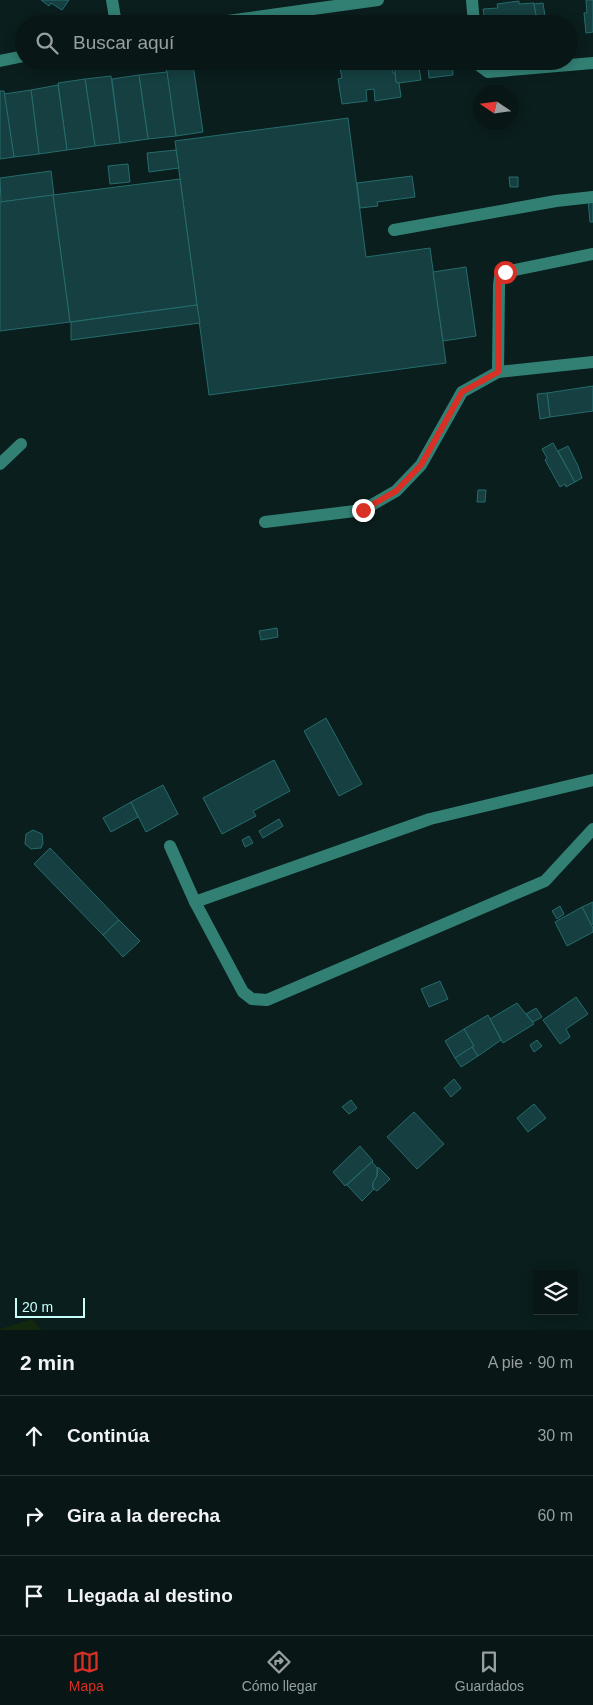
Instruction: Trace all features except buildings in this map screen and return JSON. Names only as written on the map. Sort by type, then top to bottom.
[{"type":"street","points":[[112,0],[114,15]]},
{"type":"street","points":[[248,15],[290,6],[378,0]]},
{"type":"street","points":[[472,0],[473,15]]},
{"type":"street","points":[[0,61],[15,58]]},
{"type":"street","points":[[578,64],[593,63]]},
{"type":"street","points":[[485,70],[488,72],[511,70]]},
{"type":"street","points":[[394,230],[556,201],[593,197]]},
{"type":"street","points":[[498,372],[498,285],[500,277],[505,272],[593,254]]},
{"type":"street","points":[[266,522],[363,510],[396,491],[421,465],[462,392],[498,372],[593,362]]},
{"type":"street","points":[[0,464],[21,444]]},
{"type":"street","points":[[195,902],[430,819],[593,780]]},
{"type":"street","points":[[170,846],[195,902],[243,992],[252,999],[267,1000],[546,881],[593,829]]},
{"type":"green space","points":[[32,1319],[41,1330],[0,1330],[0,1329]]},
{"type":"route","points":[[363,510],[396,491],[421,465],[462,392],[498,372],[498,285],[500,277],[505,272]]}]
